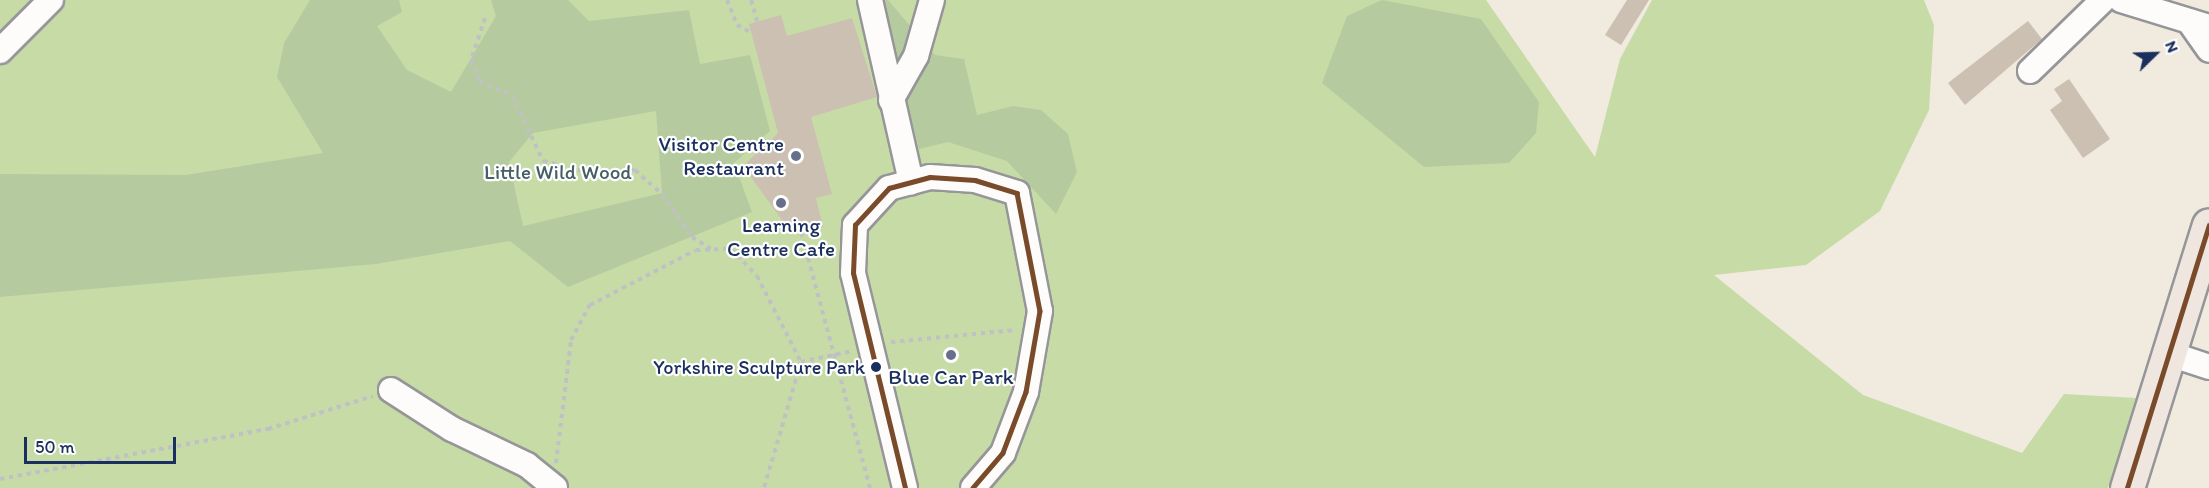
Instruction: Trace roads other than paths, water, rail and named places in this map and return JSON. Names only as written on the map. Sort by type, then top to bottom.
[{"type":"highway","points":[[2127,488],[2209,225]]},
{"type":"street","points":[[0,51],[51,0]]},
{"type":"street","points":[[870,0],[911,182]]},
{"type":"street","points":[[891,100],[916,56],[932,0]]},
{"type":"street","points":[[2030,71],[2103,0]]},
{"type":"street","points":[[2121,0],[2199,24],[2209,50]]},
{"type":"street","points":[[905,488],[869,347],[853,273],[855,225],[889,188],[930,177],[975,180],[1017,193],[1040,311],[1026,392],[1003,453],[973,488]]},
{"type":"street","points":[[2170,354],[2209,367]]},
{"type":"street","points":[[391,390],[548,483]]},
{"type":"place","name":"Visitor Centre Restaurant","points":[[796,156]]},
{"type":"place","name":"Learning Centre Cafe","points":[[781,203]]},
{"type":"place","name":"Blue Car Park","points":[[951,355]]},
{"type":"place","name":"Yorkshire Sculpture Park","points":[[876,367]]},
{"type":"park label","name":"Little Wild Wood","points":[[558,172]]}]
